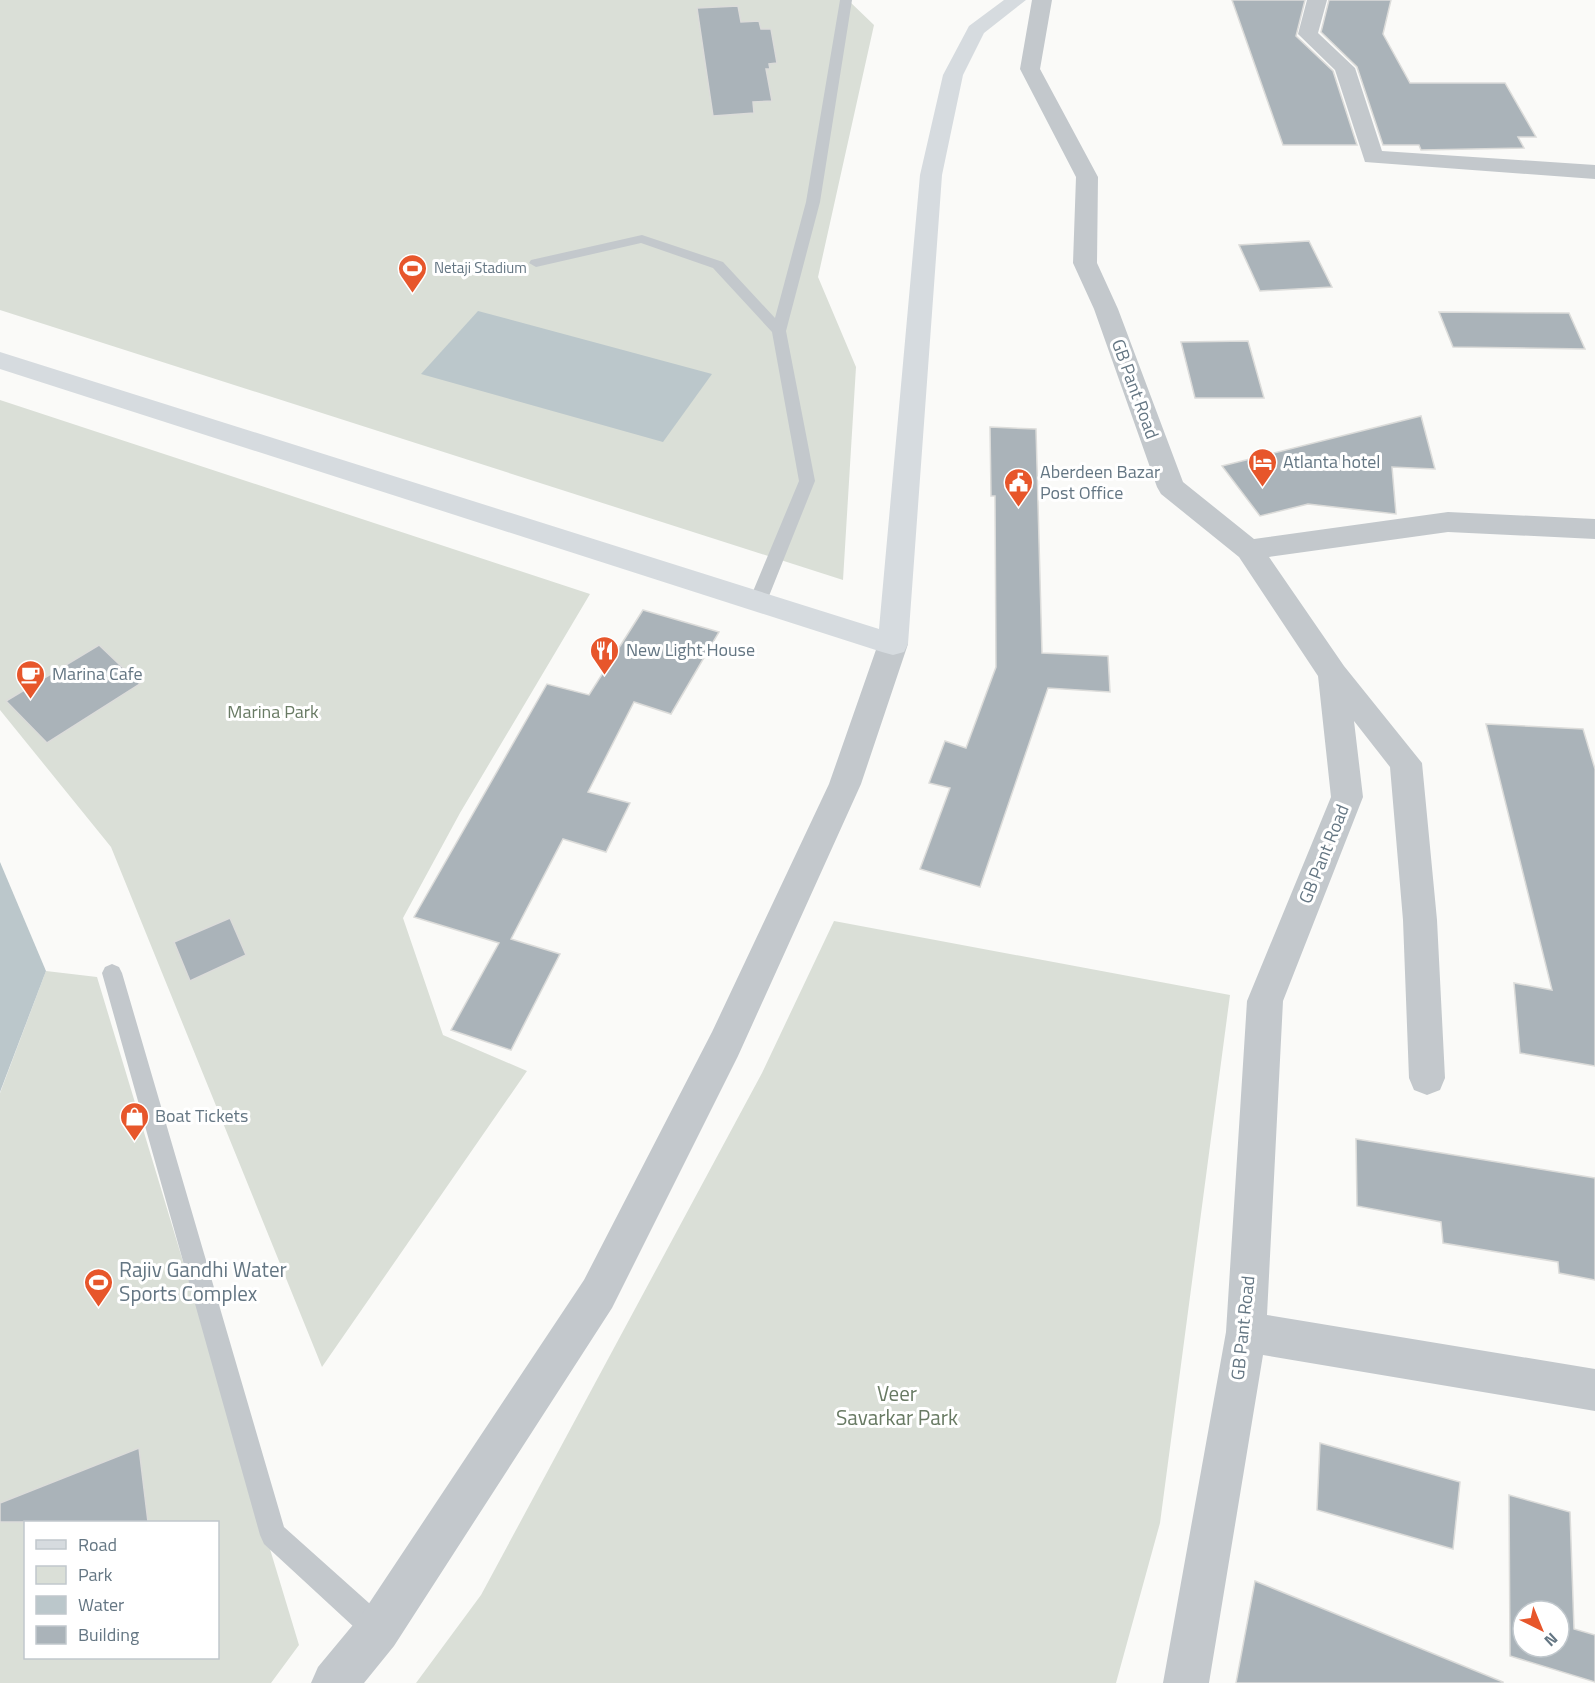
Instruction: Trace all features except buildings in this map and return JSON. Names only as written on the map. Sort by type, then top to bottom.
[{"type":"main road","points":[[0,360],[893,644],[931,176],[952,75],[976,30],[1016,0]]},
{"type":"street","name":"GB Pant Road","points":[[1042,0],[1030,69],[1087,177],[1085,263],[1106,309],[1171,487],[1249,550],[1333,674],[1347,797],[1265,1000],[1246,1332],[1186,1683]]},
{"type":"street","points":[[1317,0],[1308,34],[1345,68],[1373,157],[1595,172]]},
{"type":"street","points":[[1249,550],[1448,522],[1595,529]]},
{"type":"street","points":[[334,1683],[378,1630],[598,1294],[725,1044],[845,784],[893,644]]},
{"type":"street","points":[[1333,674],[1406,764],[1420,920],[1427,1078]]},
{"type":"street","points":[[1246,1332],[1595,1390]]},
{"type":"lane","points":[[758,601],[807,481],[779,331],[813,202],[846,0]]},
{"type":"lane","points":[[536,263],[642,239],[718,265],[779,331]]},
{"type":"lane","points":[[112,973],[273,1535],[378,1630]]},
{"type":"green space","name":"Netaji Stadium","points":[[0,0],[848,0],[874,25],[818,277],[856,367],[843,580],[0,310]]},
{"type":"green space","name":"Marina Park","points":[[0,400],[590,594],[460,813],[403,918],[443,1035],[527,1071],[322,1367],[111,847],[0,710]]},
{"type":"green space","name":"Veer Savarkar Park","points":[[834,921],[1230,995],[1160,1523],[1116,1683],[416,1683],[481,1595],[762,1073]]},
{"type":"green space","name":"Rajiv Gandhi Water Sports Complex","points":[[46,971],[97,977],[299,1645],[271,1683],[0,1683],[0,1093]]},
{"type":"water","points":[[478,311],[712,374],[663,442],[421,374]]},
{"type":"water","points":[[0,862],[46,971],[0,1092]]},
{"type":"place","name":"Netaji Stadium","points":[[413,294]]},
{"type":"place","name":"Atlanta hotel","points":[[1262,488]]},
{"type":"place","name":"Aberdeen Bazar Post Office","points":[[1019,508]]},
{"type":"place","name":"New Light House","points":[[605,676]]},
{"type":"place","name":"Marina Cafe","points":[[31,700]]},
{"type":"place","name":"Boat Tickets","points":[[134,1142]]},
{"type":"place","name":"Rajiv Gandhi Water Sports Complex","points":[[98,1308]]}]
